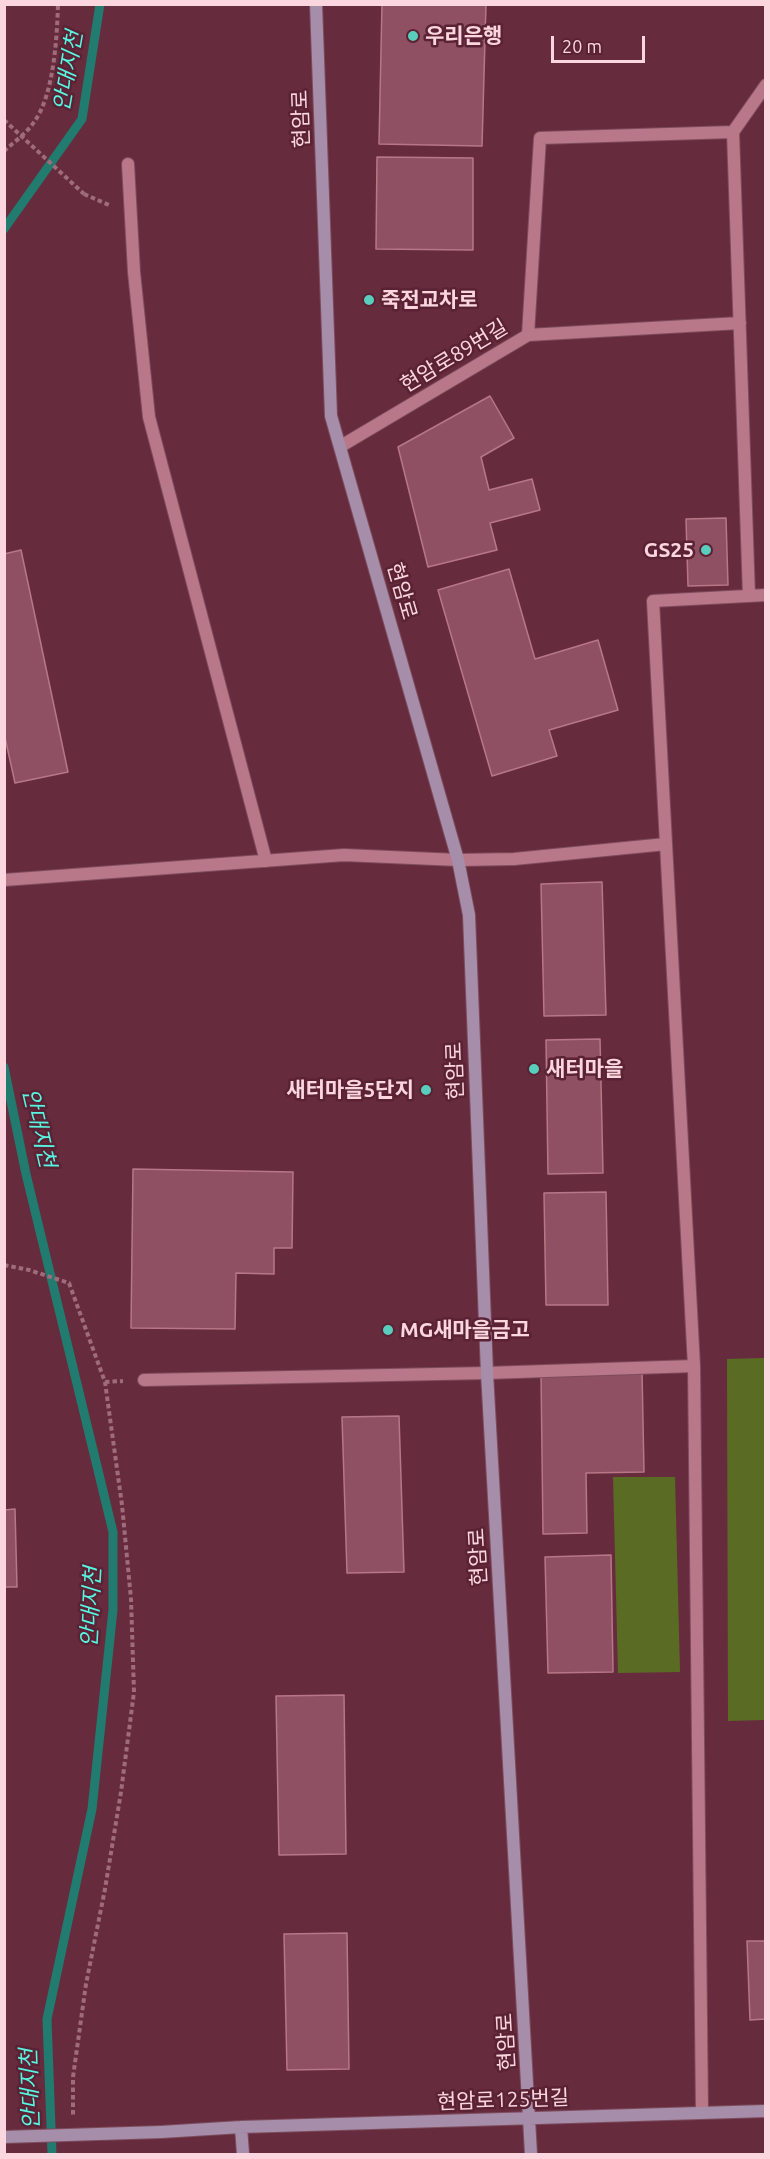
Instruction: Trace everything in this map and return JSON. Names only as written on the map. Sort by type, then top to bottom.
[{"type":"street","name":"현암로","points":[[316,4],[331,416],[458,860],[469,915],[487,1373],[531,2154]]},
{"type":"street","points":[[749,596],[733,132],[765,85]]},
{"type":"street","points":[[528,335],[540,138],[733,132]]},
{"type":"street","points":[[128,164],[134,272],[149,417],[266,861]]},
{"type":"street","name":"현암로89번길","points":[[341,446],[528,335],[740,323]]},
{"type":"street","points":[[702,2112],[694,1366],[653,602],[765,595]]},
{"type":"street","points":[[8,880],[344,855],[458,860],[514,859],[666,844]]},
{"type":"street","points":[[144,1380],[694,1366]]},
{"type":"street","name":"현암로125번길","points":[[4,2137],[241,2127],[765,2111]]},
{"type":"street","points":[[241,2127],[243,2154]]},
{"type":"path","points":[[4,151],[34,122],[48,95],[58,4]]},
{"type":"path","points":[[4,120],[84,194]]},
{"type":"path","points":[[4,1265],[29,1270],[69,1283],[105,1382],[122,1505],[131,1599],[134,1692],[121,1792],[86,1984],[76,2054],[73,2077],[73,2121]]},
{"type":"green space","points":[[765,1358],[765,1720],[728,1721],[727,1359]]},
{"type":"green space","points":[[613,1477],[675,1477],[680,1672],[618,1673]]},
{"type":"building","points":[[382,4],[486,4],[482,146],[379,144]]},
{"type":"building","points":[[377,157],[473,158],[473,250],[376,249]]},
{"type":"building","points":[[490,396],[514,438],[481,457],[489,490],[532,479],[540,510],[490,523],[497,550],[428,567],[398,447]]},
{"type":"building","points":[[726,518],[728,585],[688,586],[686,519]]},
{"type":"building","points":[[21,550],[68,772],[15,783],[4,733],[4,554]]},
{"type":"building","points":[[509,569],[535,659],[598,640],[618,710],[549,730],[557,756],[492,776],[438,590]]},
{"type":"building","points":[[602,882],[606,1015],[544,1016],[541,884]]},
{"type":"building","points":[[600,1039],[603,1173],[548,1174],[546,1040]]},
{"type":"building","points":[[133,1169],[293,1172],[292,1248],[274,1248],[274,1274],[236,1273],[235,1329],[131,1328]]},
{"type":"building","points":[[606,1192],[608,1305],[546,1305],[544,1193]]},
{"type":"building","points":[[642,1371],[644,1472],[586,1473],[587,1533],[543,1534],[541,1373]]},
{"type":"building","points":[[399,1416],[404,1572],[347,1573],[342,1417]]},
{"type":"building","points":[[15,1509],[17,1587],[4,1587],[4,1510]]},
{"type":"building","points":[[611,1555],[613,1672],[548,1673],[545,1557]]},
{"type":"building","points":[[344,1695],[346,1854],[279,1855],[276,1696]]},
{"type":"building","points":[[347,1933],[349,2069],[287,2070],[284,1934]]},
{"type":"building","points":[[747,1941],[766,1941],[766,2019],[750,2020]]},
{"type":"waterway","name":"안대지천","points":[[4,229],[82,119],[100,4]]},
{"type":"waterway","name":"안대지천","points":[[4,1067],[26,1174],[113,1532],[113,1610],[92,1809],[47,2019],[52,2154]]},
{"type":"place","name":"우리은행","points":[[413,36]]},
{"type":"place","name":"죽전교차로","points":[[369,300]]},
{"type":"place","name":"GS25","points":[[706,550]]},
{"type":"place","name":"새터마을","points":[[534,1069]]},
{"type":"place","name":"새터마을5단지","points":[[426,1090]]},
{"type":"place","name":"MG새마을금고","points":[[388,1330]]}]
